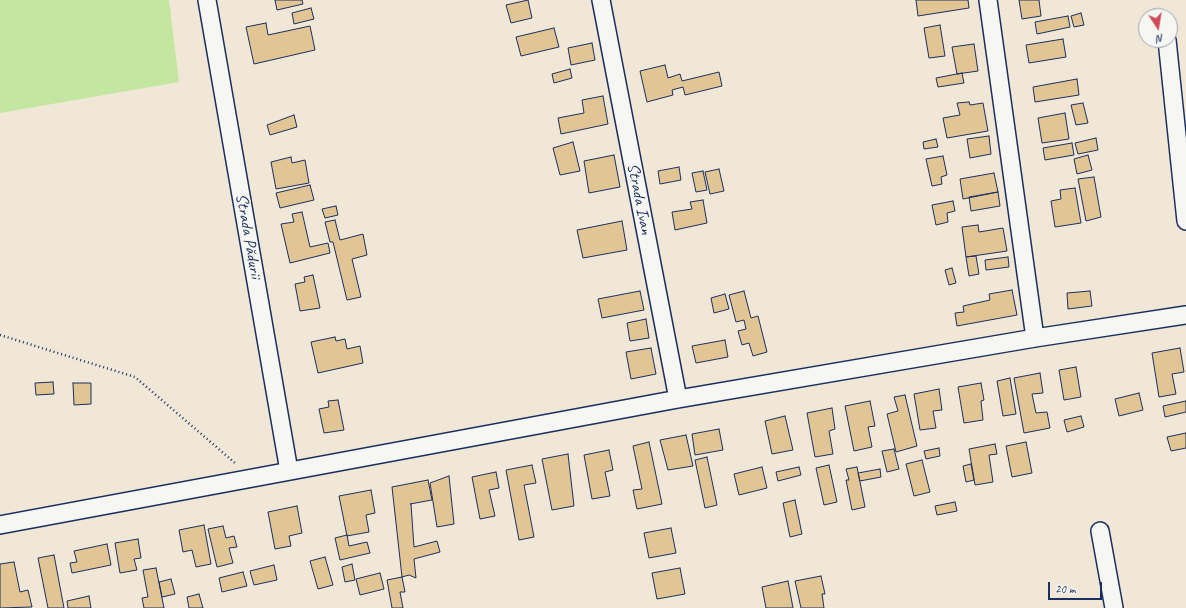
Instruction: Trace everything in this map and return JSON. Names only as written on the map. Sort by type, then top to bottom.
[{"type":"street","name":"Strada Pădurii","points":[[207,0],[289,471]]},
{"type":"street","name":"Strada Ivan","points":[[601,0],[678,399]]},
{"type":"street","points":[[988,0],[1035,338]]},
{"type":"street","points":[[1168,48],[1186,221]]},
{"type":"street","points":[[0,525],[678,399],[1035,338],[1186,315]]},
{"type":"street","points":[[1100,531],[1114,608]]},
{"type":"path","points":[[0,335],[135,377],[252,478]]},
{"type":"green space","points":[[0,0],[169,0],[179,82],[0,113]]},
{"type":"building","points":[[275,0],[302,0],[303,4],[277,10]]},
{"type":"building","points":[[528,0],[532,18],[511,23],[506,5]]},
{"type":"building","points":[[916,0],[968,0],[969,8],[918,16]]},
{"type":"building","points":[[1019,0],[1039,0],[1041,16],[1022,19]]},
{"type":"building","points":[[311,8],[314,19],[294,24],[292,13]]},
{"type":"building","points":[[1081,13],[1084,25],[1074,27],[1071,16]]},
{"type":"building","points":[[1068,16],[1070,27],[1037,34],[1035,22]]},
{"type":"building","points":[[266,23],[268,35],[310,26],[315,50],[254,64],[246,27]]},
{"type":"building","points":[[940,25],[945,56],[929,58],[924,28]]},
{"type":"building","points":[[554,28],[559,47],[521,56],[516,37]]},
{"type":"building","points":[[1063,39],[1066,57],[1029,63],[1026,45]]},
{"type":"building","points":[[592,43],[595,60],[571,65],[568,48]]},
{"type":"building","points":[[974,44],[978,71],[957,74],[952,47]]},
{"type":"building","points":[[665,65],[668,78],[680,74],[682,81],[719,72],[722,86],[685,95],[683,87],[672,90],[673,95],[647,102],[640,71]]},
{"type":"building","points":[[570,69],[572,78],[554,83],[552,74]]},
{"type":"building","points":[[962,73],[964,83],[938,87],[936,78]]},
{"type":"building","points":[[1077,79],[1079,95],[1035,102],[1033,87]]},
{"type":"building","points":[[603,96],[608,124],[561,134],[558,118],[584,113],[582,100]]},
{"type":"building","points":[[969,102],[970,105],[983,103],[988,131],[947,138],[943,118],[960,115],[957,103]]},
{"type":"building","points":[[1083,103],[1088,123],[1076,125],[1071,105]]},
{"type":"building","points":[[1065,113],[1069,139],[1042,143],[1038,118]]},
{"type":"building","points":[[294,115],[297,127],[270,135],[267,125]]},
{"type":"building","points":[[989,136],[991,154],[970,158],[967,139]]},
{"type":"building","points":[[1096,138],[1098,150],[1078,154],[1075,143]]},
{"type":"building","points":[[936,139],[938,147],[924,149],[923,142]]},
{"type":"building","points":[[573,142],[580,171],[560,175],[553,148]]},
{"type":"building","points":[[1072,143],[1074,155],[1045,160],[1043,148]]},
{"type":"building","points":[[614,155],[620,187],[589,193],[584,161]]},
{"type":"building","points":[[1088,155],[1092,170],[1077,174],[1074,159]]},
{"type":"building","points":[[943,156],[947,175],[941,177],[942,184],[932,186],[926,159]]},
{"type":"building","points":[[291,157],[292,163],[305,160],[309,183],[276,189],[271,162]]},
{"type":"building","points":[[679,167],[681,180],[660,184],[658,171]]},
{"type":"building","points":[[719,169],[724,191],[710,194],[705,172]]},
{"type":"building","points":[[703,171],[707,190],[696,192],[692,173]]},
{"type":"building","points":[[994,173],[998,192],[963,199],[960,179]]},
{"type":"building","points":[[1094,177],[1101,217],[1086,221],[1078,179]]},
{"type":"building","points":[[310,185],[314,200],[280,208],[276,193]]},
{"type":"building","points":[[1075,188],[1081,223],[1055,227],[1051,201],[1061,199],[1060,190]]},
{"type":"building","points":[[998,192],[1000,206],[971,211],[969,197]]},
{"type":"building","points":[[703,200],[707,223],[675,230],[672,212],[692,209],[690,202]]},
{"type":"building","points":[[953,201],[955,211],[947,213],[948,222],[936,225],[932,205]]},
{"type":"building","points":[[336,206],[338,215],[325,218],[322,209]]},
{"type":"building","points":[[302,212],[310,247],[328,243],[330,253],[290,263],[281,224],[294,222],[292,214]]},
{"type":"building","points":[[335,220],[340,240],[363,234],[367,255],[352,259],[361,297],[347,300],[333,242],[330,242],[325,222]]},
{"type":"building","points":[[622,221],[627,250],[583,258],[577,230]]},
{"type":"building","points":[[978,225],[979,232],[1003,228],[1007,251],[966,257],[962,227]]},
{"type":"building","points":[[976,256],[979,274],[969,276],[966,257]]},
{"type":"building","points":[[1008,257],[1009,267],[986,270],[985,260]]},
{"type":"building","points":[[952,268],[956,283],[949,285],[945,270]]},
{"type":"building","points":[[313,275],[320,308],[300,311],[295,284],[305,282],[304,277]]},
{"type":"building","points":[[1012,290],[1017,315],[957,326],[955,313],[964,312],[963,306],[990,300],[989,294]]},
{"type":"building","points":[[640,291],[644,310],[602,318],[598,299]]},
{"type":"building","points":[[744,291],[751,318],[758,316],[767,352],[753,356],[749,343],[742,345],[738,331],[746,329],[744,320],[736,322],[729,295]]},
{"type":"building","points":[[1090,291],[1092,306],[1068,309],[1067,293]]},
{"type":"building","points":[[725,294],[729,309],[714,313],[711,298]]},
{"type":"building","points":[[646,319],[649,338],[630,341],[627,323]]},
{"type":"building","points":[[335,337],[336,341],[345,339],[347,349],[360,346],[363,363],[318,373],[311,342]]},
{"type":"building","points":[[725,340],[728,357],[696,363],[692,346]]},
{"type":"building","points":[[651,348],[656,374],[631,379],[626,352]]},
{"type":"building","points":[[1180,348],[1184,372],[1172,374],[1176,394],[1159,397],[1152,353]]},
{"type":"building","points":[[1076,367],[1081,397],[1064,400],[1059,370]]},
{"type":"building","points":[[1040,373],[1043,393],[1032,394],[1036,413],[1047,412],[1050,428],[1024,433],[1014,378]]},
{"type":"building","points":[[1010,378],[1016,414],[1003,416],[997,381]]},
{"type":"building","points":[[53,382],[54,394],[36,395],[35,383]]},
{"type":"building","points":[[73,383],[91,383],[91,404],[74,405]]},
{"type":"building","points":[[981,383],[984,400],[981,401],[983,420],[964,423],[958,387]]},
{"type":"building","points":[[939,389],[942,410],[933,411],[936,428],[920,430],[914,394]]},
{"type":"building","points":[[1139,393],[1143,410],[1119,416],[1115,399]]},
{"type":"building","points":[[905,395],[917,446],[896,452],[887,414],[898,411],[894,397]]},
{"type":"building","points":[[338,400],[344,430],[324,433],[319,409],[329,407],[328,401]]},
{"type":"building","points":[[870,401],[875,426],[868,427],[872,447],[854,451],[845,406]]},
{"type":"building","points":[[1186,401],[1186,412],[1165,417],[1163,406]]},
{"type":"building","points":[[832,408],[835,429],[829,431],[833,454],[815,457],[807,413]]},
{"type":"building","points":[[785,416],[793,450],[772,454],[765,421]]},
{"type":"building","points":[[1081,416],[1084,427],[1067,432],[1064,420]]},
{"type":"building","points":[[719,429],[723,450],[695,455],[692,434]]},
{"type":"building","points":[[1186,433],[1186,448],[1171,451],[1167,437]]},
{"type":"building","points":[[686,435],[693,466],[668,470],[660,440]]},
{"type":"building","points":[[649,442],[662,504],[637,509],[633,490],[642,489],[633,446]]},
{"type":"building","points":[[1026,442],[1032,473],[1012,477],[1006,446]]},
{"type":"building","points":[[995,444],[997,454],[989,455],[993,482],[975,485],[969,449]]},
{"type":"building","points":[[939,448],[940,456],[926,459],[924,451]]},
{"type":"building","points":[[894,449],[899,469],[887,472],[882,451]]},
{"type":"building","points":[[609,450],[613,470],[605,472],[610,496],[592,499],[584,455]]},
{"type":"building","points":[[568,454],[574,506],[552,510],[542,459]]},
{"type":"building","points":[[707,457],[717,505],[705,508],[695,460]]},
{"type":"building","points":[[922,460],[930,492],[914,496],[906,464]]},
{"type":"building","points":[[971,464],[974,480],[966,482],[963,466]]},
{"type":"building","points":[[532,465],[536,483],[524,485],[534,537],[519,540],[506,470]]},
{"type":"building","points":[[829,465],[837,502],[824,505],[816,468]]},
{"type":"building","points":[[762,467],[767,488],[739,495],[734,474]]},
{"type":"building","points":[[799,467],[801,475],[778,481],[776,472]]},
{"type":"building","points":[[857,467],[865,507],[852,510],[846,480],[849,480],[846,469]]},
{"type":"building","points":[[880,469],[881,477],[860,481],[858,473]]},
{"type":"building","points":[[496,472],[499,488],[489,490],[495,516],[480,519],[472,477]]},
{"type":"building","points":[[449,476],[454,524],[437,527],[430,483]]},
{"type":"building","points":[[428,480],[432,500],[410,504],[414,547],[437,541],[440,552],[414,559],[416,578],[409,575],[402,577],[392,487]]},
{"type":"building","points":[[371,490],[375,513],[366,515],[369,532],[347,536],[339,496]]},
{"type":"building","points":[[795,500],[802,534],[790,537],[783,503]]},
{"type":"building","points":[[955,502],[957,511],[937,515],[935,506]]},
{"type":"building","points":[[297,506],[302,533],[289,536],[291,546],[275,549],[268,512]]},
{"type":"building","points":[[204,525],[211,564],[196,567],[192,550],[183,552],[179,530]]},
{"type":"building","points":[[223,526],[226,538],[234,536],[237,547],[229,548],[233,563],[217,567],[208,529]]},
{"type":"building","points":[[671,528],[676,553],[649,558],[644,533]]},
{"type":"building","points":[[347,535],[349,546],[367,542],[370,553],[340,560],[335,538]]},
{"type":"building","points":[[138,539],[141,558],[134,559],[137,570],[120,573],[115,543]]},
{"type":"building","points":[[107,544],[111,565],[72,573],[70,563],[77,562],[74,551]]},
{"type":"building","points":[[54,555],[64,608],[48,608],[38,558]]},
{"type":"building","points":[[325,557],[333,585],[318,589],[310,561]]},
{"type":"building","points":[[14,562],[20,592],[28,590],[32,607],[0,608],[0,564]]},
{"type":"building","points":[[352,564],[355,580],[345,582],[342,567]]},
{"type":"building","points":[[274,565],[277,580],[254,585],[250,571]]},
{"type":"building","points":[[156,568],[164,608],[144,608],[142,598],[148,597],[143,570]]},
{"type":"building","points":[[680,568],[685,594],[657,599],[652,573]]},
{"type":"building","points":[[243,572],[247,586],[222,592],[219,578]]},
{"type":"building","points":[[380,573],[384,589],[360,595],[356,579]]},
{"type":"building","points":[[821,576],[825,594],[822,594],[824,608],[801,608],[795,581]]},
{"type":"building","points":[[402,577],[405,592],[400,592],[403,608],[392,608],[387,580]]},
{"type":"building","points":[[171,579],[175,594],[162,597],[159,582]]},
{"type":"building","points":[[788,581],[793,608],[766,608],[762,587]]},
{"type":"building","points":[[199,594],[203,608],[189,608],[187,597]]},
{"type":"building","points":[[89,596],[91,608],[68,608],[67,601]]}]
